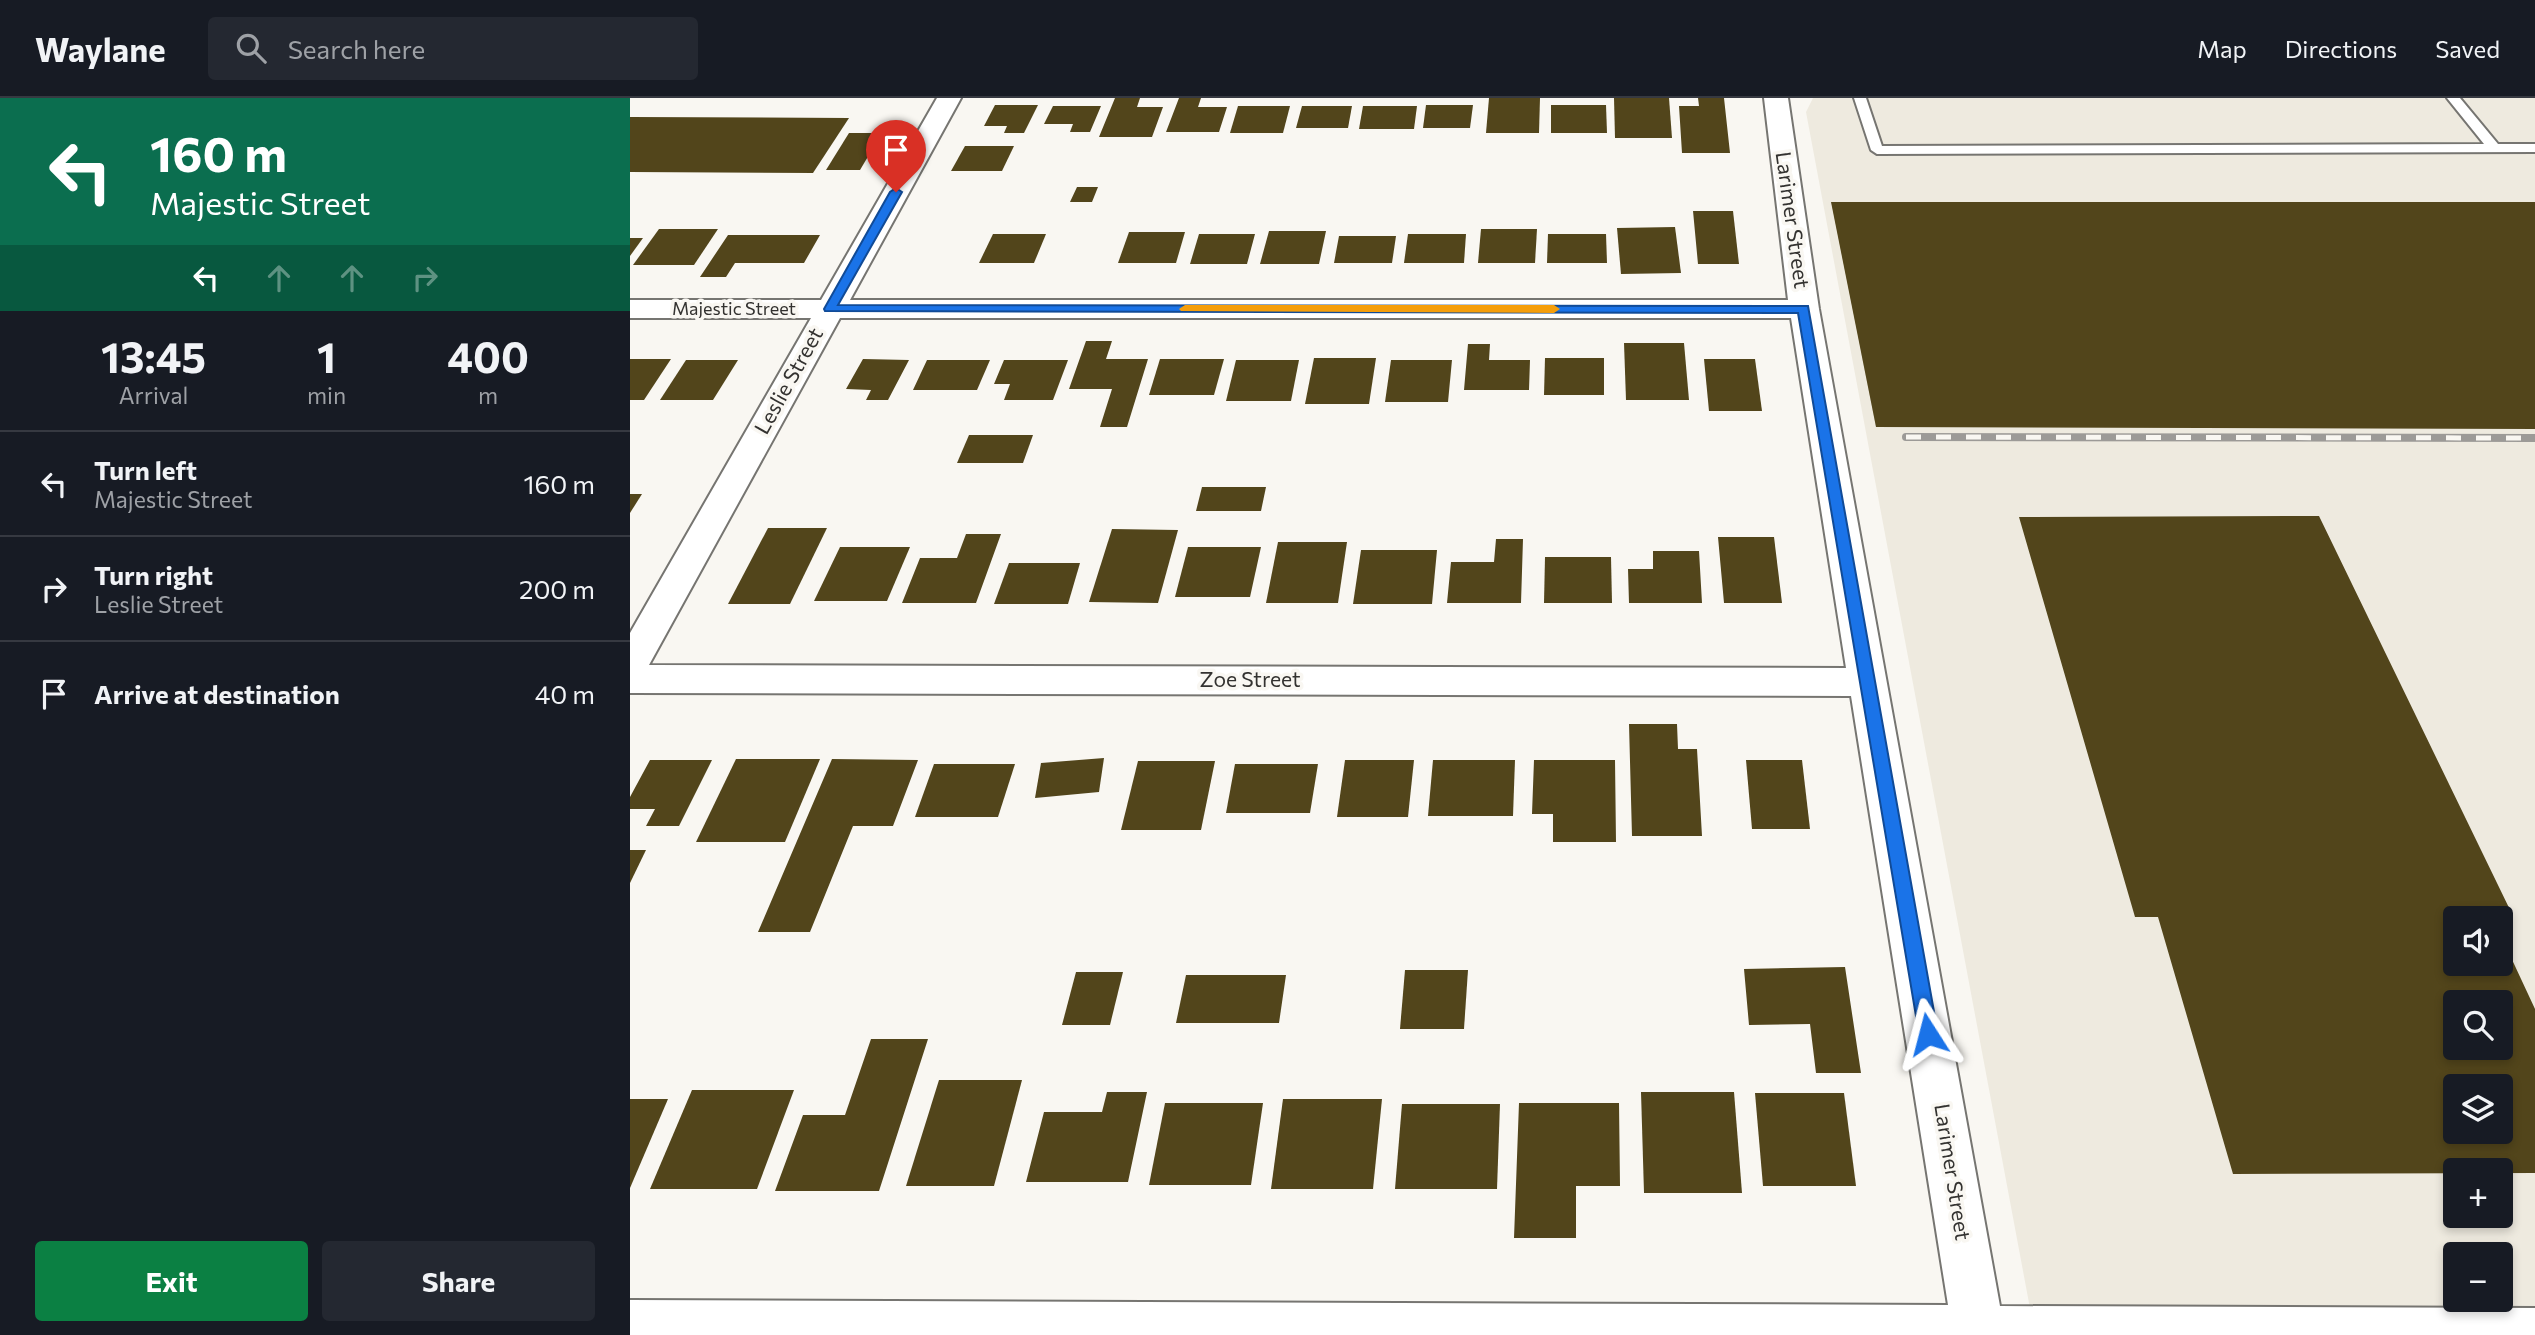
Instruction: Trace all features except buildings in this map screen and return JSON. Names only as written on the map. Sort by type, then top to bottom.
[{"type":"street","name":"Leslie Street","points":[[630,666],[949,98]]},
{"type":"street","name":"Larimer Street","points":[[1776,98],[1804,309],[1870,682],[1978,1334]]},
{"type":"street","name":"Majestic Street","points":[[630,309],[1804,309]]},
{"type":"street","name":"Zoe Street","points":[[630,679],[1870,682]]},
{"type":"street","points":[[630,1326],[2535,1335]]},
{"type":"lane","points":[[1860,98],[1877,150],[2535,148]]},
{"type":"lane","points":[[2453,98],[2494,148]]},
{"type":"shaded area","points":[[1813,98],[2535,98],[2535,1335],[2035,1335],[1806,112]]},
{"type":"railway","points":[[1906,437],[2535,438]]},
{"type":"slow traffic","points":[[1185,309],[1554,309]]},
{"type":"route","points":[[896,192],[830,309],[1804,309],[1870,682],[1928,1034]]}]
